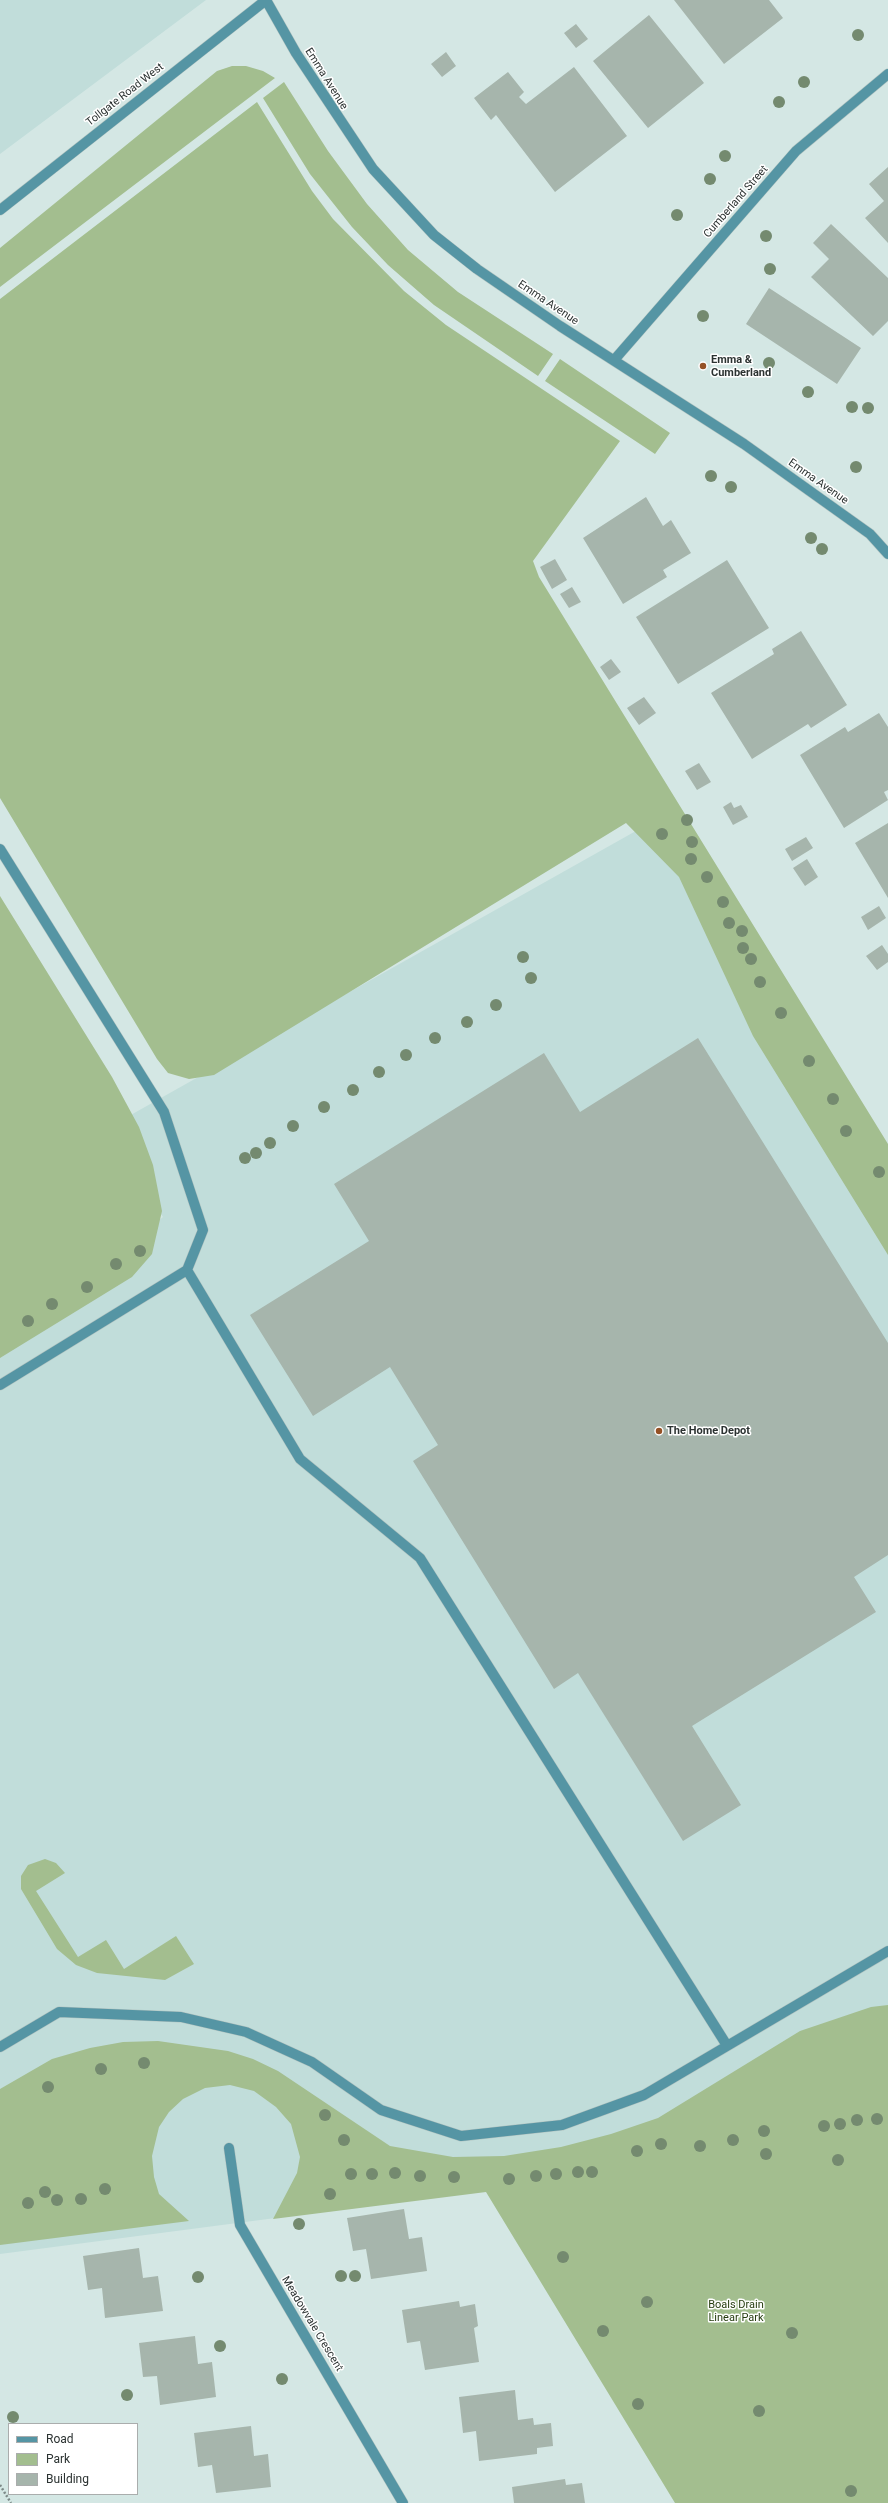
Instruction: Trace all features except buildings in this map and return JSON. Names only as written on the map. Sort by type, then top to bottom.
[{"type":"street","name":"Tollgate Road West","points":[[0,210],[266,0]]},
{"type":"street","name":"Emma Avenue","points":[[266,0],[296,53],[340,122],[373,169],[400,200],[434,235],[477,269],[560,326],[615,359],[744,444],[870,534],[888,554]]},
{"type":"street","name":"Cumberland Street","points":[[615,359],[654,312],[796,151],[888,74]]},
{"type":"street","points":[[0,849],[164,1112],[203,1230],[187,1270],[0,1385]]},
{"type":"street","points":[[187,1270],[300,1459],[420,1558],[726,2044]]},
{"type":"street","points":[[0,2047],[59,2012],[181,2016],[246,2032],[312,2062],[381,2110],[461,2136],[562,2125],[644,2095],[726,2044],[888,1951]]},
{"type":"street","name":"Meadowvale Crescent","points":[[229,2148],[240,2225],[403,2503]]},
{"type":"path","points":[[0,2485],[11,2503]]},
{"type":"shaded area","points":[[0,0],[206,0],[0,154]]},
{"type":"shaded area","points":[[675,809],[888,1151],[888,2138],[0,2254],[0,1317],[10,1334],[163,1217],[104,1130]]},
{"type":"green space","points":[[232,66],[246,66],[263,71],[275,78],[0,287],[0,248],[217,71]]},
{"type":"green space","points":[[284,82],[328,151],[367,204],[408,250],[458,292],[553,354],[538,376],[434,305],[388,265],[352,227],[310,174],[263,98]]},
{"type":"green space","points":[[257,102],[312,191],[333,219],[404,291],[446,325],[620,441],[533,561],[539,577],[888,1144],[888,1255],[753,1036],[679,877],[626,823],[214,1075],[189,1079],[168,1073],[157,1059],[0,798],[0,299]]},
{"type":"green space","points":[[560,359],[670,433],[655,454],[545,381]]},
{"type":"green space","points":[[0,896],[112,1077],[139,1127],[153,1165],[162,1211],[152,1254],[132,1277],[0,1358]]},
{"type":"green space","points":[[45,1859],[56,1863],[65,1873],[36,1891],[78,1957],[106,1940],[124,1969],[176,1936],[194,1964],[165,1980],[97,1973],[76,1965],[57,1949],[21,1889],[21,1876],[28,1865]]},
{"type":"green space","name":"Boals Drain Linear Park","points":[[888,2005],[888,2503],[675,2503],[486,2192],[273,2219],[297,2173],[300,2157],[291,2124],[276,2107],[254,2091],[230,2085],[205,2088],[183,2099],[169,2112],[159,2127],[152,2156],[154,2177],[159,2194],[189,2221],[0,2245],[0,2089],[52,2059],[90,2048],[123,2042],[158,2041],[228,2051],[253,2059],[278,2071],[390,2146],[453,2157],[504,2156],[561,2147],[611,2134],[658,2118],[800,2031],[871,2007]]},
{"type":"place","name":"Emma & Cumberland","points":[[703,366]]},
{"type":"place","name":"The Home Depot","points":[[659,1431]]}]
